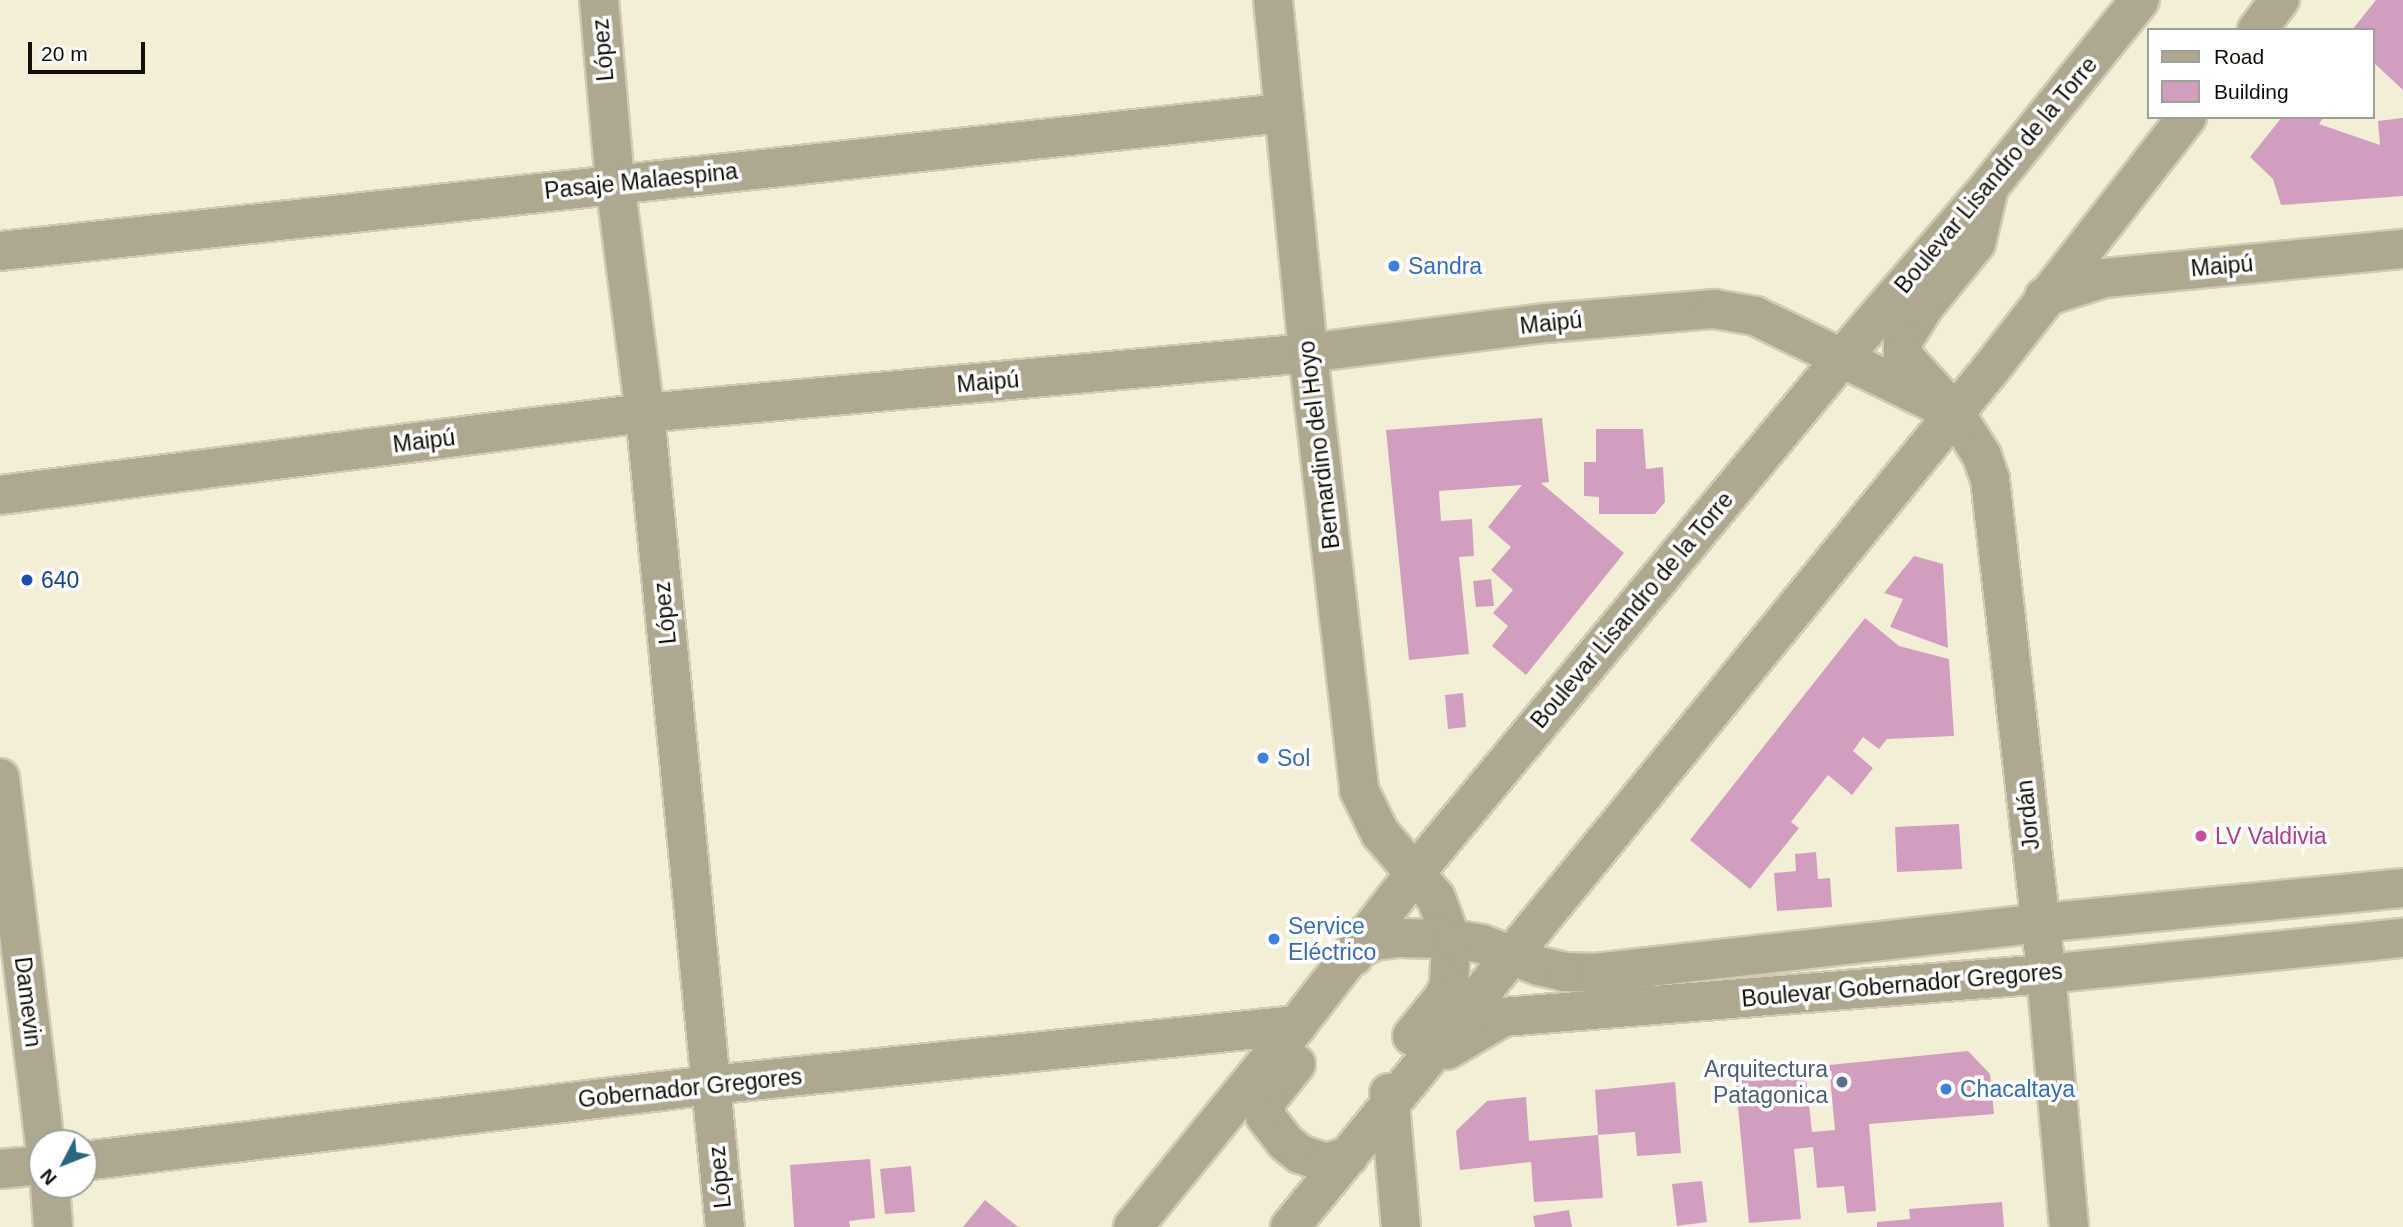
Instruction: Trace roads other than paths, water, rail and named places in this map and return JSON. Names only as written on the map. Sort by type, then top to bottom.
[{"type":"street","name":"López","points":[[599,0],[615,183],[645,413],[725,1227]]},
{"type":"street","name":"Bernardino del Hoyo","points":[[1273,0],[1308,353],[1359,790],[1380,833],[1436,898],[1451,939]]},
{"type":"street","name":"Boulevar Lisandro de la Torre","points":[[1133,1227],[1297,1026],[1415,873],[1842,358],[1989,187],[2140,0]]},
{"type":"street","points":[[2249,0],[2252,15],[2250,28]]},
{"type":"street","points":[[2259,28],[2280,0]]},
{"type":"street","name":"Pasaje Malaespina","points":[[0,251],[1283,113]]},
{"type":"street","points":[[1290,1227],[1955,413],[2185,119]]},
{"type":"street","name":"Jordán","points":[[1989,187],[1976,243],[1924,307],[1903,340],[1903,356],[1955,413],[1982,456],[1990,480],[2046,974],[2069,1227]]},
{"type":"street","name":"Maipú","points":[[2044,297],[2105,278],[2403,249]]},
{"type":"street","name":"Maipú","points":[[0,495],[645,413],[1308,353],[1546,323],[1714,309],[1755,316],[1955,413]]},
{"type":"street","name":"Damevin","points":[[0,778],[43,1129]]},
{"type":"street","name":"Boulevar Gobernador Gregores","points":[[1355,951],[1374,941],[1399,937],[1451,939],[1482,944],[1565,972],[1595,973],[2040,923],[2403,888]]},
{"type":"street","name":"Boulevar Gobernador Gregores","points":[[1416,1072],[1471,1034],[1503,1017],[2046,974],[2403,938]]},
{"type":"street","points":[[1401,1227],[1390,1105],[1392,1063],[1443,998],[1449,986],[1451,939]]},
{"type":"street","points":[[1349,1156],[1326,1163],[1300,1154],[1285,1142],[1265,1116],[1266,1100],[1341,1009],[1351,989],[1351,968],[1355,951]]},
{"type":"street","name":"Gobernador Gregores","points":[[98,1159],[711,1085],[1297,1026]]},
{"type":"street","points":[[0,1169],[28,1167]]},
{"type":"street","points":[[51,1199],[54,1227]]},
{"type":"place","name":"Sandra","points":[[1394,266]]},
{"type":"place","name":"640","points":[[27,580]]},
{"type":"place","name":"Sol","points":[[1263,758]]},
{"type":"place","name":"LV Valdivia","points":[[2201,836]]},
{"type":"place","name":"Service Eléctrico","points":[[1274,939]]},
{"type":"place","name":"Arquitectura Patagonica","points":[[1842,1082]]},
{"type":"place","name":"Chacaltaya","points":[[1946,1089]]}]
